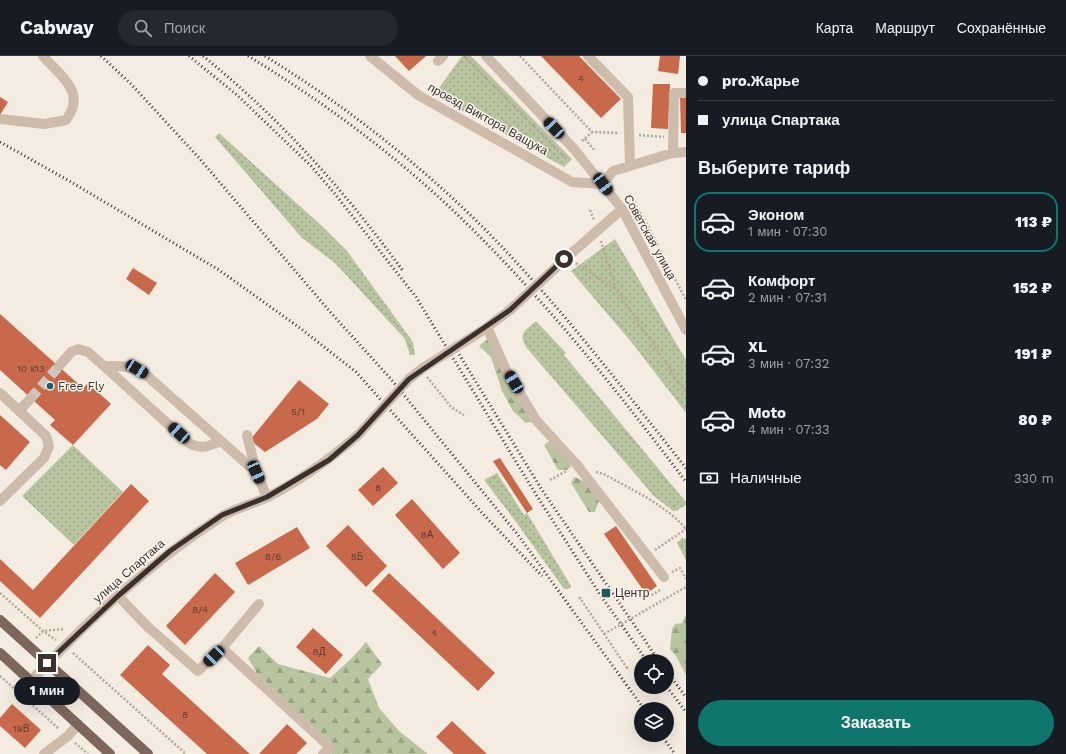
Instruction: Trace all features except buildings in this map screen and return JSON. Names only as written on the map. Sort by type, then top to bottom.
[{"type":"main road","points":[[0,620],[148,754]]},
{"type":"main road","points":[[0,653],[110,754]]},
{"type":"street","points":[[0,119],[44,124],[66,120],[74,106],[73,90],[43,56]]},
{"type":"street","name":"проезд Виктора Ващука","points":[[370,56],[418,95],[572,182],[603,184]]},
{"type":"street","name":"Советская улица","points":[[486,56],[574,149],[622,209],[686,330]]},
{"type":"street","points":[[588,56],[628,97],[630,165]]},
{"type":"street","points":[[673,153],[674,93],[686,93]]},
{"type":"street","points":[[603,184],[613,171],[673,153],[686,152]]},
{"type":"street","points":[[598,229],[622,209]]},
{"type":"street","name":"улица Спартака","points":[[31,681],[65,645],[170,551],[222,515],[267,497],[329,460],[358,435],[409,379],[423,368],[484,330],[510,310],[598,229]]},
{"type":"street","points":[[484,330],[536,420],[577,465],[664,577]]},
{"type":"street","points":[[59,366],[71,352],[78,349],[88,352],[193,445],[207,447],[221,441]]},
{"type":"street","points":[[104,366],[125,366],[137,369],[145,374],[256,472]]},
{"type":"street","points":[[0,393],[46,436],[48,441],[48,452],[44,458],[1,497]]},
{"type":"street","points":[[19,411],[31,398]]},
{"type":"street","points":[[247,435],[256,472],[267,497]]},
{"type":"street","points":[[118,596],[148,627],[198,671],[222,648],[259,604]]},
{"type":"street","points":[[222,648],[330,747],[323,754]]},
{"type":"street","points":[[44,754],[68,736],[78,724]]},
{"type":"path","points":[[464,56],[564,157]]},
{"type":"path","points":[[520,56],[592,132],[673,138]]},
{"type":"path","points":[[585,138],[596,151]]},
{"type":"path","points":[[630,195],[648,226],[686,300]]},
{"type":"path","points":[[590,210],[598,229],[616,289],[686,393]]},
{"type":"path","points":[[575,262],[616,289]]},
{"type":"path","points":[[427,377],[452,407],[464,415]]},
{"type":"path","points":[[550,480],[577,465],[604,474],[654,502],[680,520],[686,529],[647,556]]},
{"type":"path","points":[[664,577],[680,568],[686,580]]},
{"type":"path","points":[[604,634],[686,587]]},
{"type":"path","points":[[0,593],[43,631],[65,645],[186,754]]},
{"type":"path","points":[[579,599],[627,668],[625,668]]},
{"type":"path","points":[[29,646],[43,631],[64,630],[69,627]]},
{"type":"path","points":[[0,676],[88,754]]},
{"type":"green space","points":[[462,56],[471,56],[572,159],[564,167],[434,95]]},
{"type":"green space","points":[[219,133],[323,227],[347,251],[413,342],[415,355],[410,355],[405,339],[335,263],[302,238],[215,137]]},
{"type":"green space","points":[[615,239],[686,360],[686,413],[633,344],[571,271]]},
{"type":"green space","points":[[536,321],[566,353],[564,355],[686,502],[686,505],[676,511],[673,511],[654,496],[526,347],[523,338],[524,332]]},
{"type":"green space","points":[[487,339],[492,339],[535,419],[531,422],[526,423],[513,411],[502,391],[491,357],[479,346]]},
{"type":"green space","points":[[548,442],[552,442],[569,461],[571,467],[566,470],[558,470],[544,445]]},
{"type":"green space","points":[[73,445],[123,492],[74,545],[22,496]]},
{"type":"green space","points":[[497,473],[524,515],[527,513],[571,586],[569,589],[564,589],[484,480]]},
{"type":"green space","points":[[574,477],[586,483],[595,493],[599,501],[595,512],[589,512],[571,483]]},
{"type":"green space","points":[[682,538],[686,539],[686,560],[677,543]]},
{"type":"green space","points":[[685,616],[686,675],[676,656],[670,649],[672,629],[675,624],[682,623]]},
{"type":"green space","points":[[366,642],[382,664],[368,679],[379,708],[399,731],[428,754],[332,754],[272,700],[248,658],[259,646],[278,664],[330,678],[351,659]]},
{"type":"tunnel","points":[[31,398],[59,366]]},
{"type":"railway","points":[[101,56],[131,84],[199,158],[332,314],[390,378],[518,535],[639,702]]},
{"type":"railway","points":[[189,56],[237,95],[311,166],[335,194],[416,297],[535,493],[601,596],[642,654]]},
{"type":"railway","points":[[203,56],[259,104],[285,130],[335,184],[403,271]]},
{"type":"railway","points":[[248,56],[304,92],[360,132],[438,196],[462,219],[551,313],[606,379],[686,482]]},
{"type":"railway","points":[[265,56],[333,101],[366,125],[429,177],[489,233],[561,313],[686,468]]},
{"type":"railway","points":[[0,142],[71,182],[219,270],[300,328],[356,372],[485,516],[542,576]]},
{"type":"railway","points":[[457,351],[542,490],[654,654]]},
{"type":"railway","points":[[674,681],[686,697]]},
{"type":"railway","points":[[672,694],[686,712]]},
{"type":"railway","points":[[666,742],[675,754]]},
{"type":"place","name":"Free Fly","points":[[50,386]]},
{"type":"place","name":"Центр","points":[[606,593]]},
{"type":"route","points":[[47,663],[118,596],[170,551],[222,515],[267,497],[298,480],[329,460],[358,435],[409,379],[423,368],[480,332],[510,310],[564,259]]}]
